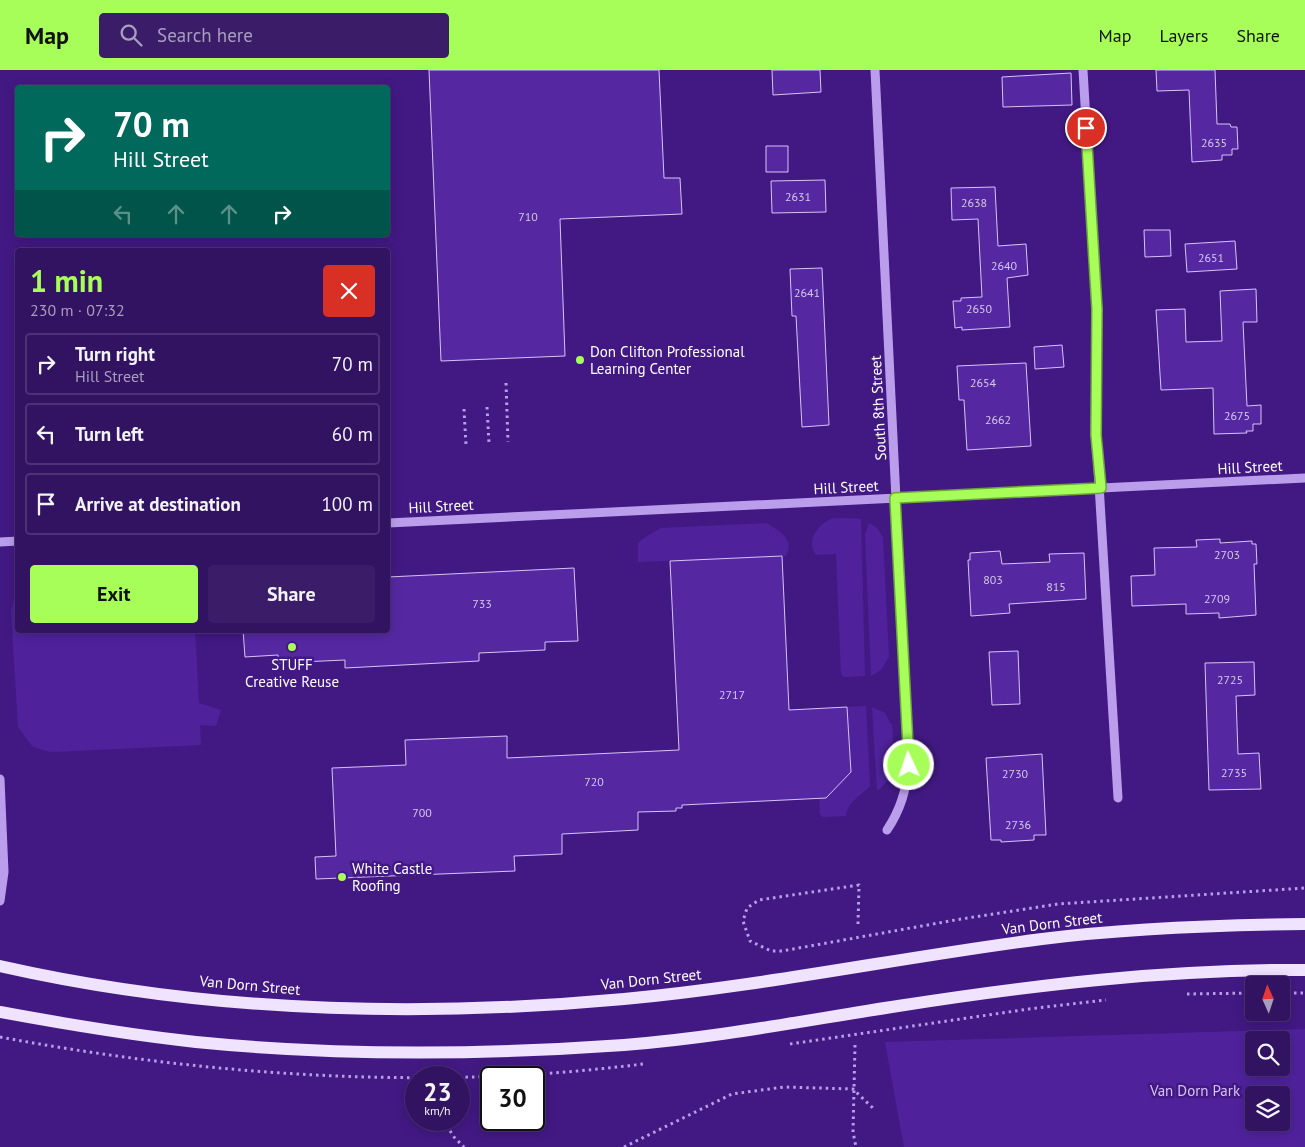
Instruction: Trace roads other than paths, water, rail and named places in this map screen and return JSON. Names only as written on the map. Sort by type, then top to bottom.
[{"type":"main road","name":"Van Dorn Street","points":[[0,966],[114,987],[261,1003],[364,1008],[469,1009],[573,1003],[677,993],[1042,939],[1190,927],[1305,924]]},
{"type":"main road","points":[[0,1012],[85,1027],[205,1042],[353,1052],[490,1052],[626,1045],[769,1028],[894,1007],[1084,980],[1187,972],[1305,970]]},
{"type":"street","name":"South 8th Street","points":[[875,70],[909,765],[904,799],[898,814],[888,830]]},
{"type":"street","points":[[1083,70],[1097,309],[1096,435],[1101,488],[1118,798]]},
{"type":"street","name":"Hill Street","points":[[390,523],[1305,478]]},
{"type":"street","points":[[0,542],[15,541]]},
{"type":"street","points":[[0,779],[4,872],[0,901]]},
{"type":"place","name":"Don Clifton Professional Learning Center","points":[[580,360]]},
{"type":"place","name":"STUFF Creative Reuse","points":[[292,647]]},
{"type":"place","name":"White Castle Roofing","points":[[342,877]]},
{"type":"park label","name":"Van Dorn Park","points":[[1195,1090]]}]
